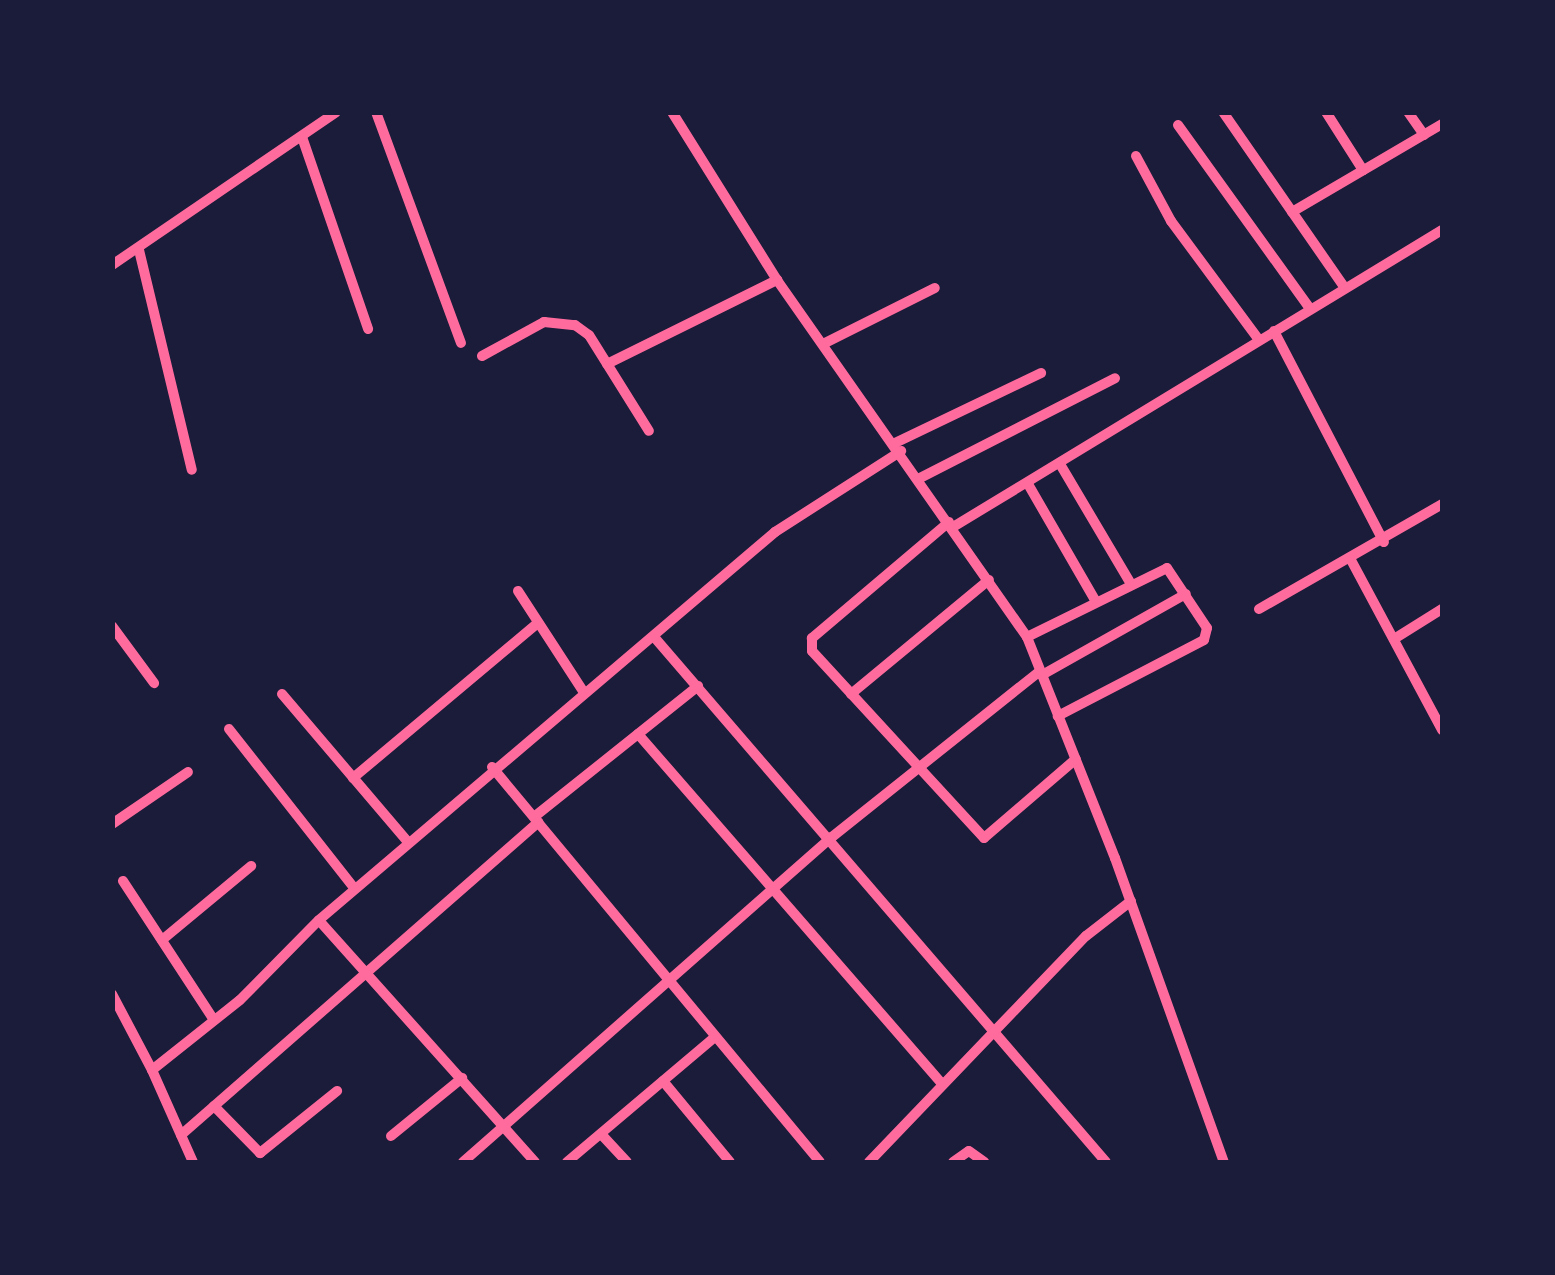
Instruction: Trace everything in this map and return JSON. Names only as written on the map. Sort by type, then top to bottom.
[{"type":"street","points":[[112,265],[336,112]]},
{"type":"street","points":[[376,112],[462,343]]},
{"type":"street","points":[[1326,112],[1363,170]]},
{"type":"street","points":[[1408,112],[1424,135]]},
{"type":"street","points":[[1227,114],[1346,288]]},
{"type":"street","points":[[677,115],[777,280],[920,478],[1027,637],[1131,901],[1224,1162]]},
{"type":"street","points":[[1292,212],[1442,124]]},
{"type":"street","points":[[1178,125],[1310,309]]},
{"type":"street","points":[[302,137],[368,330]]},
{"type":"street","points":[[1136,156],[1171,221],[1252,345]]},
{"type":"street","points":[[1076,759],[984,838],[812,651],[812,638],[951,524],[1028,484],[1442,230]]},
{"type":"street","points":[[139,250],[192,470]]},
{"type":"street","points":[[607,364],[777,280]]},
{"type":"street","points":[[823,344],[935,288]]},
{"type":"street","points":[[482,356],[554,320],[582,329],[649,430]]},
{"type":"street","points":[[1274,331],[1384,542]]},
{"type":"street","points":[[152,1070],[214,1020],[354,888],[492,767],[655,638],[775,532],[898,447],[1040,373]]},
{"type":"street","points":[[920,478],[1115,378]]},
{"type":"street","points":[[1060,464],[1131,584]]},
{"type":"street","points":[[1028,484],[1096,602]]},
{"type":"street","points":[[1259,609],[1384,542],[1442,504]]},
{"type":"street","points":[[1351,560],[1442,730]]},
{"type":"street","points":[[1027,637],[1167,568],[1207,628],[1204,640],[1058,716]]},
{"type":"street","points":[[850,694],[989,580]]},
{"type":"street","points":[[518,591],[583,692]]},
{"type":"street","points":[[464,1162],[832,838],[918,769],[1041,673],[1186,594]]},
{"type":"street","points":[[1394,639],[1442,610]]},
{"type":"street","points":[[353,778],[538,624]]},
{"type":"street","points":[[112,626],[154,683]]},
{"type":"street","points":[[655,638],[832,838],[1106,1162]]},
{"type":"street","points":[[181,1135],[536,820],[698,686]]},
{"type":"street","points":[[282,694],[407,841]]},
{"type":"street","points":[[230,728],[354,888]]},
{"type":"street","points":[[638,734],[942,1084]]},
{"type":"street","points":[[492,767],[820,1162]]},
{"type":"street","points":[[112,824],[188,772]]},
{"type":"street","points":[[162,940],[251,866]]},
{"type":"street","points":[[123,880],[214,1020]]},
{"type":"street","points":[[869,1162],[942,1084],[998,1032],[1086,936],[1131,901]]},
{"type":"street","points":[[320,920],[535,1162]]},
{"type":"street","points":[[112,994],[152,1070],[193,1162]]},
{"type":"street","points":[[566,1162],[716,1036]]},
{"type":"street","points":[[391,1136],[462,1078]]},
{"type":"street","points":[[663,1081],[730,1162]]},
{"type":"street","points":[[214,1106],[260,1153],[337,1091]]},
{"type":"street","points":[[601,1134],[627,1162]]},
{"type":"street","points":[[953,1162],[969,1151],[984,1162]]}]
